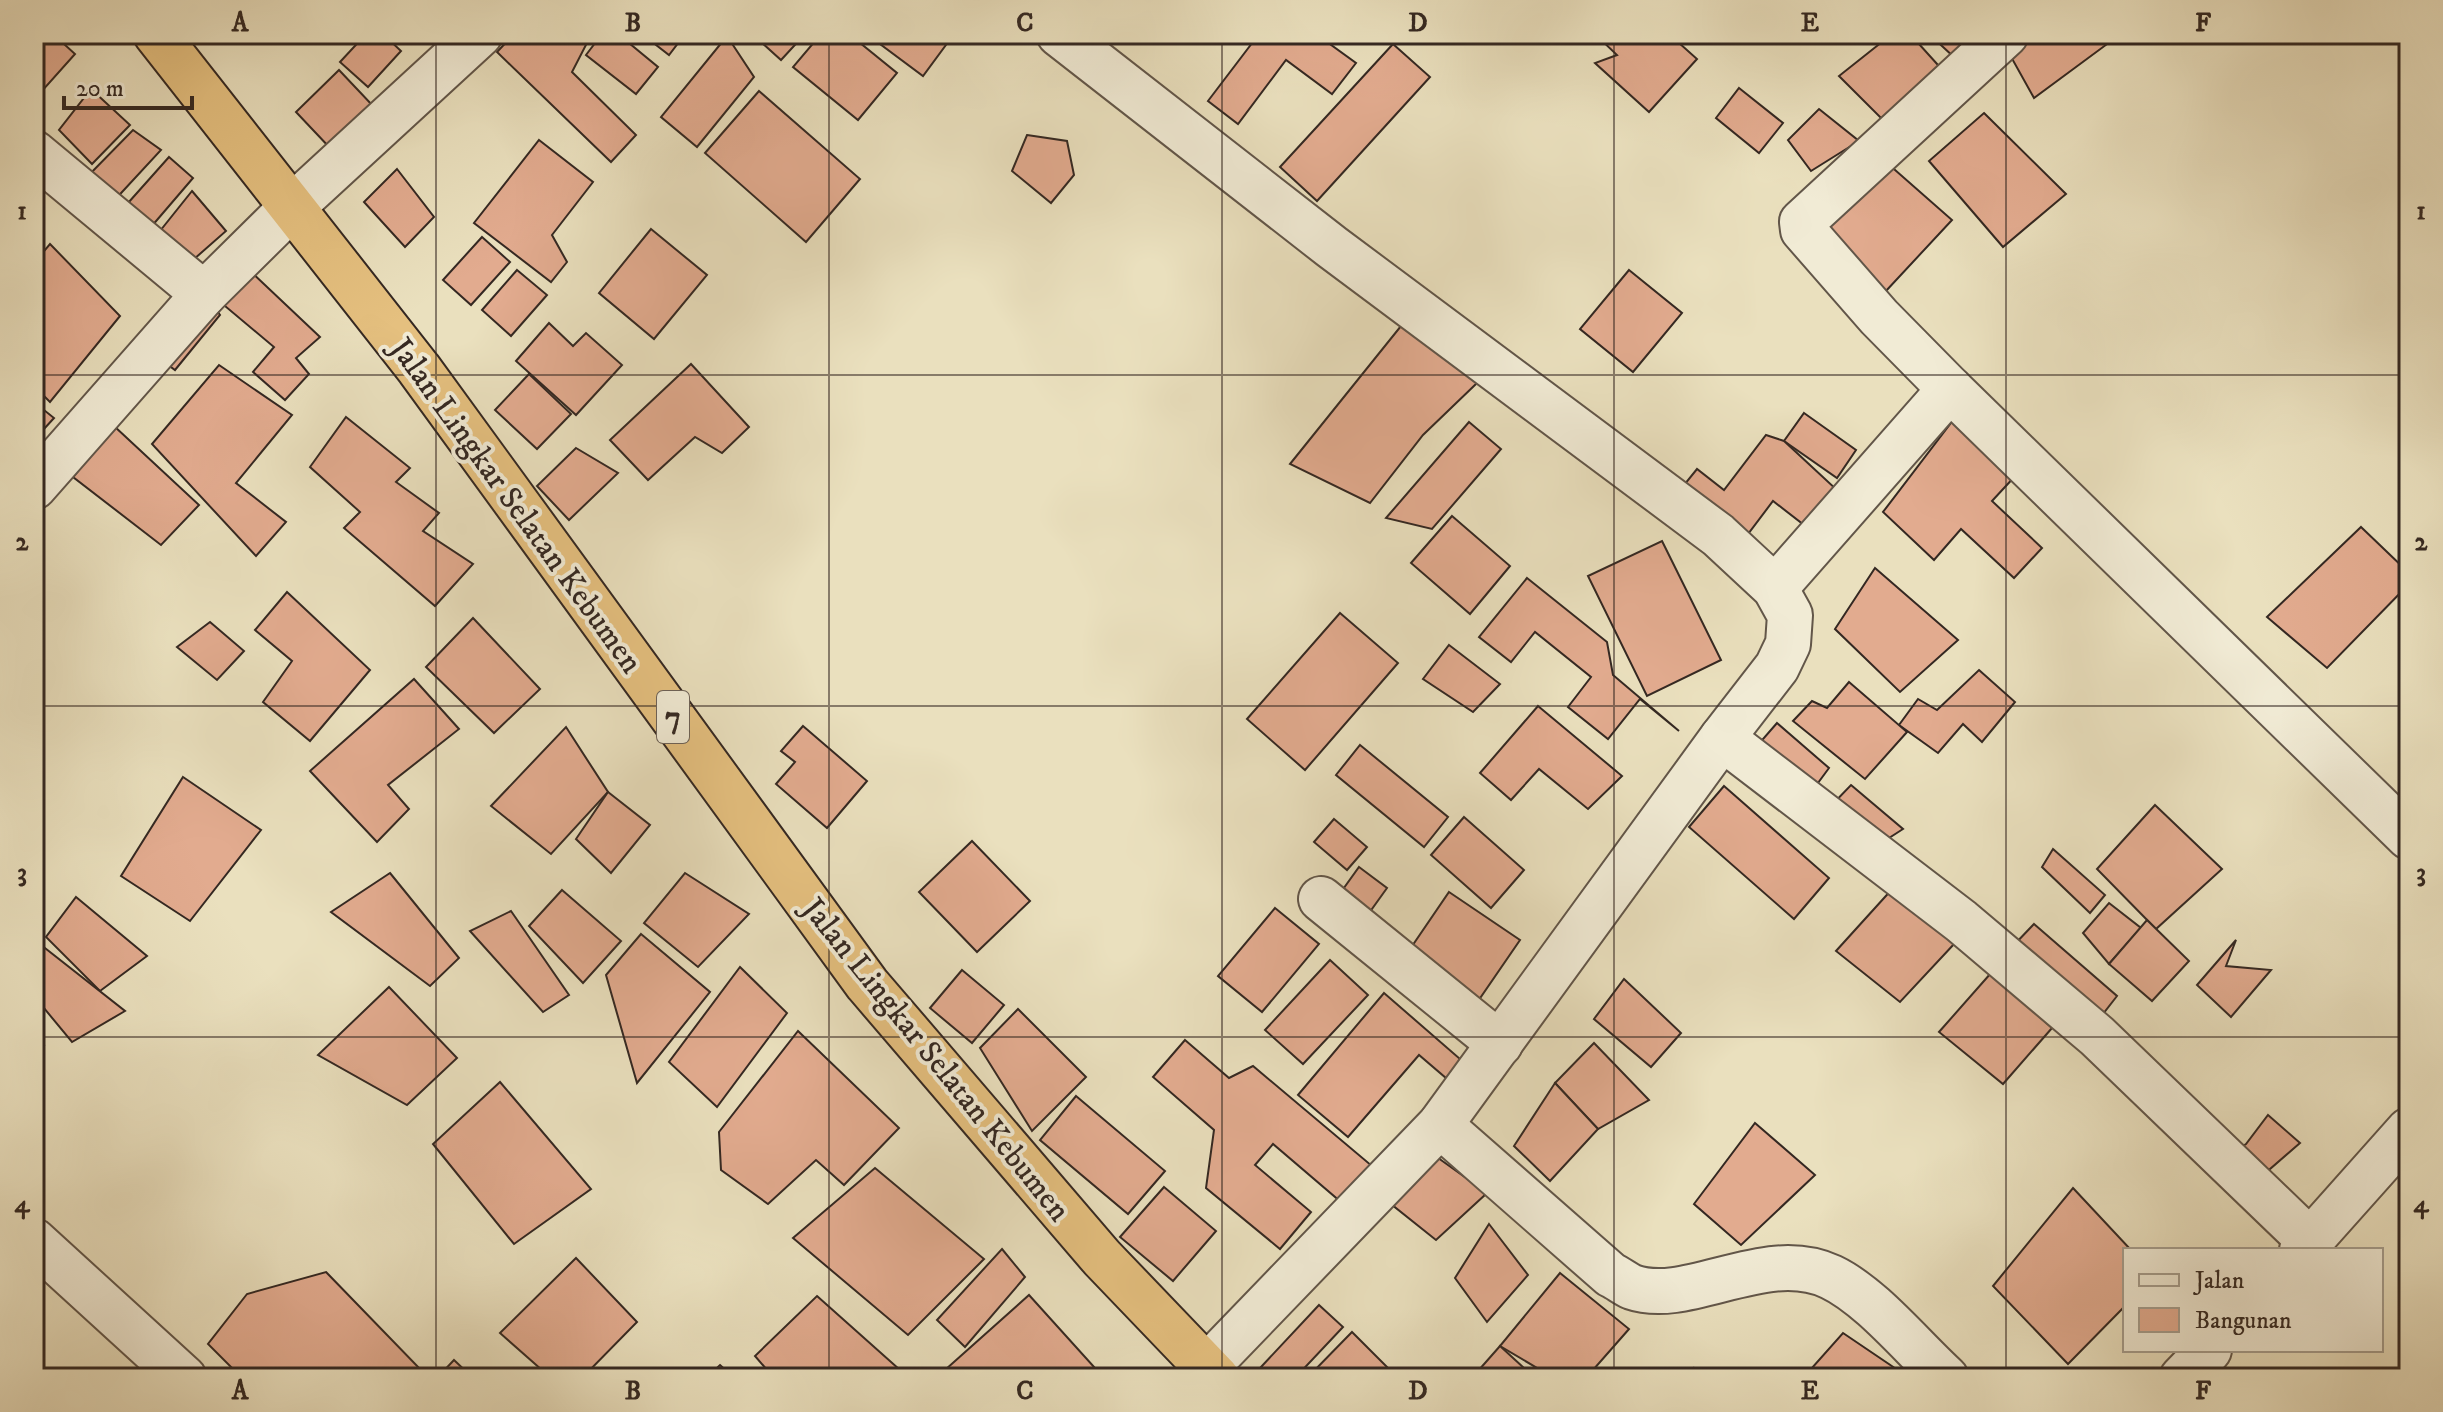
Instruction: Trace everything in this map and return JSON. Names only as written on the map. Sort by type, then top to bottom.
[{"type":"highway","name":"Jalan Lingkar Selatan Kebumen","points":[[156,34],[419,369],[867,984],[1206,1374]]},
{"type":"street","points":[[34,487],[204,294],[292,207],[480,34]]},
{"type":"street","points":[[1059,34],[1332,247],[1718,535],[1775,588],[1790,615],[1788,644],[1777,667],[1440,1125],[1206,1374]]},
{"type":"street","points":[[2006,34],[1808,215],[1801,227],[1879,317],[1950,389],[2409,837]]},
{"type":"street","points":[[34,153],[204,294]]},
{"type":"street","points":[[1775,588],[1950,389]]},
{"type":"street","points":[[1722,738],[1961,921],[2097,1036],[2306,1246],[2409,1130]]},
{"type":"street","points":[[1321,899],[1500,1044]]},
{"type":"street","points":[[1440,1125],[1611,1275],[1633,1287],[1661,1289],[1785,1267],[1815,1271],[1832,1278],[1863,1300],[1946,1378]]},
{"type":"street","points":[[34,1241],[184,1378]]},
{"type":"street","points":[[2182,1378],[2207,1352]]},
{"type":"building","points":[[44,34],[53,34],[75,54],[34,100],[34,48]]},
{"type":"building","points":[[366,34],[383,34],[401,51],[368,87],[340,62]]},
{"type":"building","points":[[514,34],[525,34],[533,41],[539,34],[583,34],[589,39],[572,72],[636,135],[611,162],[497,52]]},
{"type":"building","points":[[602,34],[618,34],[658,67],[636,94],[586,55]]},
{"type":"building","points":[[642,34],[685,34],[669,55]]},
{"type":"building","points":[[766,34],[805,34],[781,60],[760,41]]},
{"type":"building","points":[[821,34],[849,34],[897,73],[858,120],[793,67]]},
{"type":"building","points":[[881,34],[954,34],[923,76],[880,44]]},
{"type":"building","points":[[1259,34],[1327,34],[1323,39],[1356,63],[1332,94],[1286,60],[1238,124],[1208,101]]},
{"type":"building","points":[[1595,34],[1669,34],[1697,59],[1649,112],[1595,63],[1617,55]]},
{"type":"building","points":[[1892,34],[1910,34],[1947,75],[1888,125],[1839,76]]},
{"type":"building","points":[[1929,34],[1978,34],[1955,58]]},
{"type":"building","points":[[2029,34],[2118,36],[2034,98],[2010,55]]},
{"type":"building","points":[[727,36],[754,77],[697,147],[661,117]]},
{"type":"building","points":[[1393,44],[1430,77],[1317,201],[1280,167]]},
{"type":"building","points":[[339,70],[374,107],[331,149],[296,112]]},
{"type":"building","points":[[1739,88],[1783,123],[1759,153],[1716,118]]},
{"type":"building","points":[[91,89],[130,125],[92,164],[59,130]]},
{"type":"building","points":[[759,91],[860,179],[806,242],[705,153]]},
{"type":"building","points":[[1819,109],[1859,141],[1811,171],[1788,140]]},
{"type":"building","points":[[1984,113],[2066,194],[2003,247],[1929,161]]},
{"type":"building","points":[[133,130],[161,150],[110,205],[83,181]]},
{"type":"building","points":[[1027,135],[1067,141],[1074,175],[1051,203],[1012,171]]},
{"type":"building","points":[[539,140],[593,182],[552,235],[567,262],[551,282],[474,223]]},
{"type":"building","points":[[1878,155],[1952,220],[1885,292],[1813,223]]},
{"type":"building","points":[[169,157],[193,178],[145,234],[120,212]]},
{"type":"building","points":[[397,169],[434,217],[405,247],[364,202]]},
{"type":"building","points":[[192,191],[226,231],[185,267],[152,241]]},
{"type":"building","points":[[651,229],[707,275],[654,339],[599,293]]},
{"type":"building","points":[[482,237],[510,262],[471,305],[443,280]]},
{"type":"building","points":[[50,244],[120,316],[50,402],[34,386],[34,263]]},
{"type":"building","points":[[247,268],[320,337],[296,358],[309,374],[285,400],[253,372],[274,347],[219,301]]},
{"type":"building","points":[[517,270],[547,295],[511,336],[482,310]]},
{"type":"building","points":[[1629,270],[1682,313],[1633,372],[1580,329]]},
{"type":"building","points":[[210,301],[220,315],[175,370],[159,358]]},
{"type":"building","points":[[1405,321],[1477,383],[1423,435],[1370,503],[1290,464]]},
{"type":"building","points":[[549,323],[573,346],[586,333],[622,365],[576,415],[516,361]]},
{"type":"building","points":[[691,364],[749,427],[722,453],[695,437],[648,480],[610,440]]},
{"type":"building","points":[[219,365],[292,415],[236,483],[286,522],[256,556],[152,444]]},
{"type":"building","points":[[529,374],[571,414],[537,449],[495,410]]},
{"type":"building","points":[[34,402],[54,418],[34,440]]},
{"type":"building","points":[[1804,413],[1856,450],[1837,478],[1784,441]]},
{"type":"building","points":[[346,417],[410,468],[396,482],[439,513],[423,531],[473,564],[435,606],[344,528],[360,512],[310,467]]},
{"type":"building","points":[[1954,419],[2017,474],[1992,501],[2042,548],[2014,578],[1961,529],[1934,560],[1883,512]]},
{"type":"building","points":[[1469,422],[1501,449],[1432,529],[1386,518]]},
{"type":"building","points":[[114,426],[199,505],[161,545],[73,477]]},
{"type":"building","points":[[1766,435],[1784,441],[1838,491],[1808,528],[1773,501],[1748,534],[1684,485],[1697,469],[1724,490]]},
{"type":"building","points":[[576,448],[618,473],[569,520],[537,486]]},
{"type":"building","points":[[1452,516],[1510,566],[1470,614],[1411,563]]},
{"type":"building","points":[[2361,527],[2409,573],[2409,584],[2327,668],[2267,617]]},
{"type":"building","points":[[1662,541],[1721,660],[1647,696],[1588,576]]},
{"type":"building","points":[[1875,568],[1958,640],[1900,692],[1835,629]]},
{"type":"building","points":[[1527,578],[1607,642],[1613,675],[1679,731],[1640,699],[1608,739],[1568,707],[1591,677],[1535,632],[1511,662],[1479,637]]},
{"type":"building","points":[[287,592],[370,670],[310,741],[263,702],[292,661],[255,630]]},
{"type":"building","points":[[1340,613],[1398,663],[1305,770],[1247,719]]},
{"type":"building","points":[[473,618],[540,689],[494,733],[426,667]]},
{"type":"building","points":[[210,622],[244,651],[217,680],[177,647]]},
{"type":"building","points":[[1449,645],[1500,684],[1473,712],[1423,679]]},
{"type":"building","points":[[1979,670],[2015,702],[1982,742],[1963,724],[1938,753],[1899,725],[1918,699],[1937,710]]},
{"type":"building","points":[[414,679],[459,729],[388,785],[409,809],[377,842],[310,771]]},
{"type":"building","points":[[1849,682],[1907,732],[1865,779],[1793,721],[1812,701],[1827,708]]},
{"type":"building","points":[[1538,706],[1622,776],[1588,809],[1539,769],[1511,800],[1480,773]]},
{"type":"building","points":[[1777,723],[1829,768],[1812,791],[1756,747]]},
{"type":"building","points":[[803,726],[867,781],[827,828],[776,784],[795,762],[781,751]]},
{"type":"building","points":[[566,727],[608,792],[551,854],[491,806]]},
{"type":"building","points":[[1360,745],[1448,817],[1424,847],[1336,775]]},
{"type":"building","points":[[183,777],[261,830],[190,921],[121,876]]},
{"type":"building","points":[[1851,785],[1903,829],[1875,847],[1827,810]]},
{"type":"building","points":[[1724,786],[1829,878],[1794,919],[1689,827]]},
{"type":"building","points":[[608,792],[650,825],[611,873],[576,839]]},
{"type":"building","points":[[2155,805],[2222,869],[2156,929],[2097,869]]},
{"type":"building","points":[[1464,817],[1524,870],[1491,908],[1431,855]]},
{"type":"building","points":[[1334,819],[1367,847],[1347,870],[1314,842]]},
{"type":"building","points":[[972,841],[1030,901],[977,952],[919,892]]},
{"type":"building","points":[[2053,849],[2105,895],[2090,913],[2042,867]]},
{"type":"building","points":[[1359,867],[1387,888],[1364,920],[1336,899]]},
{"type":"building","points":[[390,873],[459,958],[430,986],[331,912]]},
{"type":"building","points":[[685,873],[749,914],[698,967],[644,923]]},
{"type":"building","points":[[1894,887],[1955,943],[1900,1002],[1836,951]]},
{"type":"building","points":[[562,890],[621,941],[583,983],[529,926]]},
{"type":"building","points":[[1449,892],[1520,940],[1476,1004],[1406,955]]},
{"type":"building","points":[[76,897],[147,956],[100,991],[46,937]]},
{"type":"building","points":[[2109,903],[2141,928],[2109,964],[2083,933]]},
{"type":"building","points":[[1275,908],[1319,944],[1262,1012],[1218,976]]},
{"type":"building","points":[[511,911],[569,995],[543,1012],[470,931]]},
{"type":"building","points":[[2147,920],[2189,961],[2152,1001],[2109,964]]},
{"type":"building","points":[[2034,924],[2117,996],[2096,1023],[2012,947]]},
{"type":"building","points":[[641,934],[710,992],[637,1083],[606,975]]},
{"type":"building","points":[[2236,940],[2226,966],[2271,970],[2231,1017],[2197,985]]},
{"type":"building","points":[[36,941],[125,1011],[72,1042],[34,996]]},
{"type":"building","points":[[1330,960],[1368,995],[1303,1064],[1265,1030]]},
{"type":"building","points":[[740,967],[787,1013],[717,1107],[669,1062]]},
{"type":"building","points":[[962,970],[1004,1005],[972,1043],[930,1008]]},
{"type":"building","points":[[1991,973],[2052,1028],[2003,1084],[1939,1032]]},
{"type":"building","points":[[1624,979],[1681,1033],[1651,1067],[1594,1019]]},
{"type":"building","points":[[389,987],[457,1058],[407,1105],[318,1055]]},
{"type":"building","points":[[1384,993],[1475,1072],[1460,1090],[1419,1055],[1348,1137],[1298,1095]]},
{"type":"building","points":[[1018,1009],[1086,1077],[1032,1131],[980,1048]]},
{"type":"building","points":[[34,1029],[44,1045],[34,1052]]},
{"type":"building","points":[[798,1031],[899,1128],[844,1185],[816,1160],[768,1204],[721,1170],[719,1132]]},
{"type":"building","points":[[1185,1040],[1229,1078],[1253,1066],[1372,1166],[1341,1202],[1273,1144],[1255,1165],[1311,1212],[1280,1249],[1206,1188],[1214,1130],[1153,1077]]},
{"type":"building","points":[[1594,1043],[1649,1100],[1598,1129],[1555,1083]]},
{"type":"building","points":[[500,1082],[591,1189],[514,1244],[433,1144]]},
{"type":"building","points":[[1555,1083],[1598,1129],[1550,1181],[1514,1146]]},
{"type":"building","points":[[1076,1096],[1165,1171],[1128,1214],[1040,1140]]},
{"type":"building","points":[[2268,1115],[2300,1143],[2255,1182],[2229,1155],[2246,1144]]},
{"type":"building","points":[[1755,1123],[1815,1175],[1741,1245],[1694,1204]]},
{"type":"building","points":[[1434,1155],[1487,1193],[1436,1240],[1391,1204]]},
{"type":"building","points":[[875,1168],[984,1259],[908,1335],[793,1238]]},
{"type":"building","points":[[1164,1187],[1216,1231],[1173,1281],[1120,1237]]},
{"type":"building","points":[[2073,1188],[2129,1248],[2123,1248],[2123,1308],[2068,1364],[1993,1286]]},
{"type":"building","points":[[1489,1224],[1528,1275],[1487,1322],[1455,1278]]},
{"type":"building","points":[[1002,1249],[1025,1277],[965,1347],[937,1320]]},
{"type":"building","points":[[576,1258],[637,1322],[582,1378],[551,1378],[500,1333]]},
{"type":"building","points":[[326,1272],[421,1370],[406,1378],[310,1378],[301,1369],[291,1378],[242,1378],[208,1344],[247,1294]]},
{"type":"building","points":[[1560,1273],[1629,1329],[1586,1378],[1554,1378],[1500,1346]]},
{"type":"building","points":[[1029,1295],[1104,1378],[936,1378]]},
{"type":"building","points":[[817,1296],[909,1378],[774,1378],[755,1356]]},
{"type":"building","points":[[1319,1305],[1343,1327],[1295,1378],[1284,1378],[1261,1367]]},
{"type":"building","points":[[1352,1332],[1389,1369],[1380,1378],[1307,1378]]},
{"type":"building","points":[[1843,1333],[1908,1377],[1803,1378]]},
{"type":"building","points":[[1500,1346],[1535,1378],[1486,1378],[1478,1371]]},
{"type":"building","points":[[454,1360],[473,1378],[437,1378]]},
{"type":"building","points":[[720,1365],[734,1378],[706,1378]]},
{"type":"building","points":[[1694,1368],[1706,1378],[1687,1378]]}]
